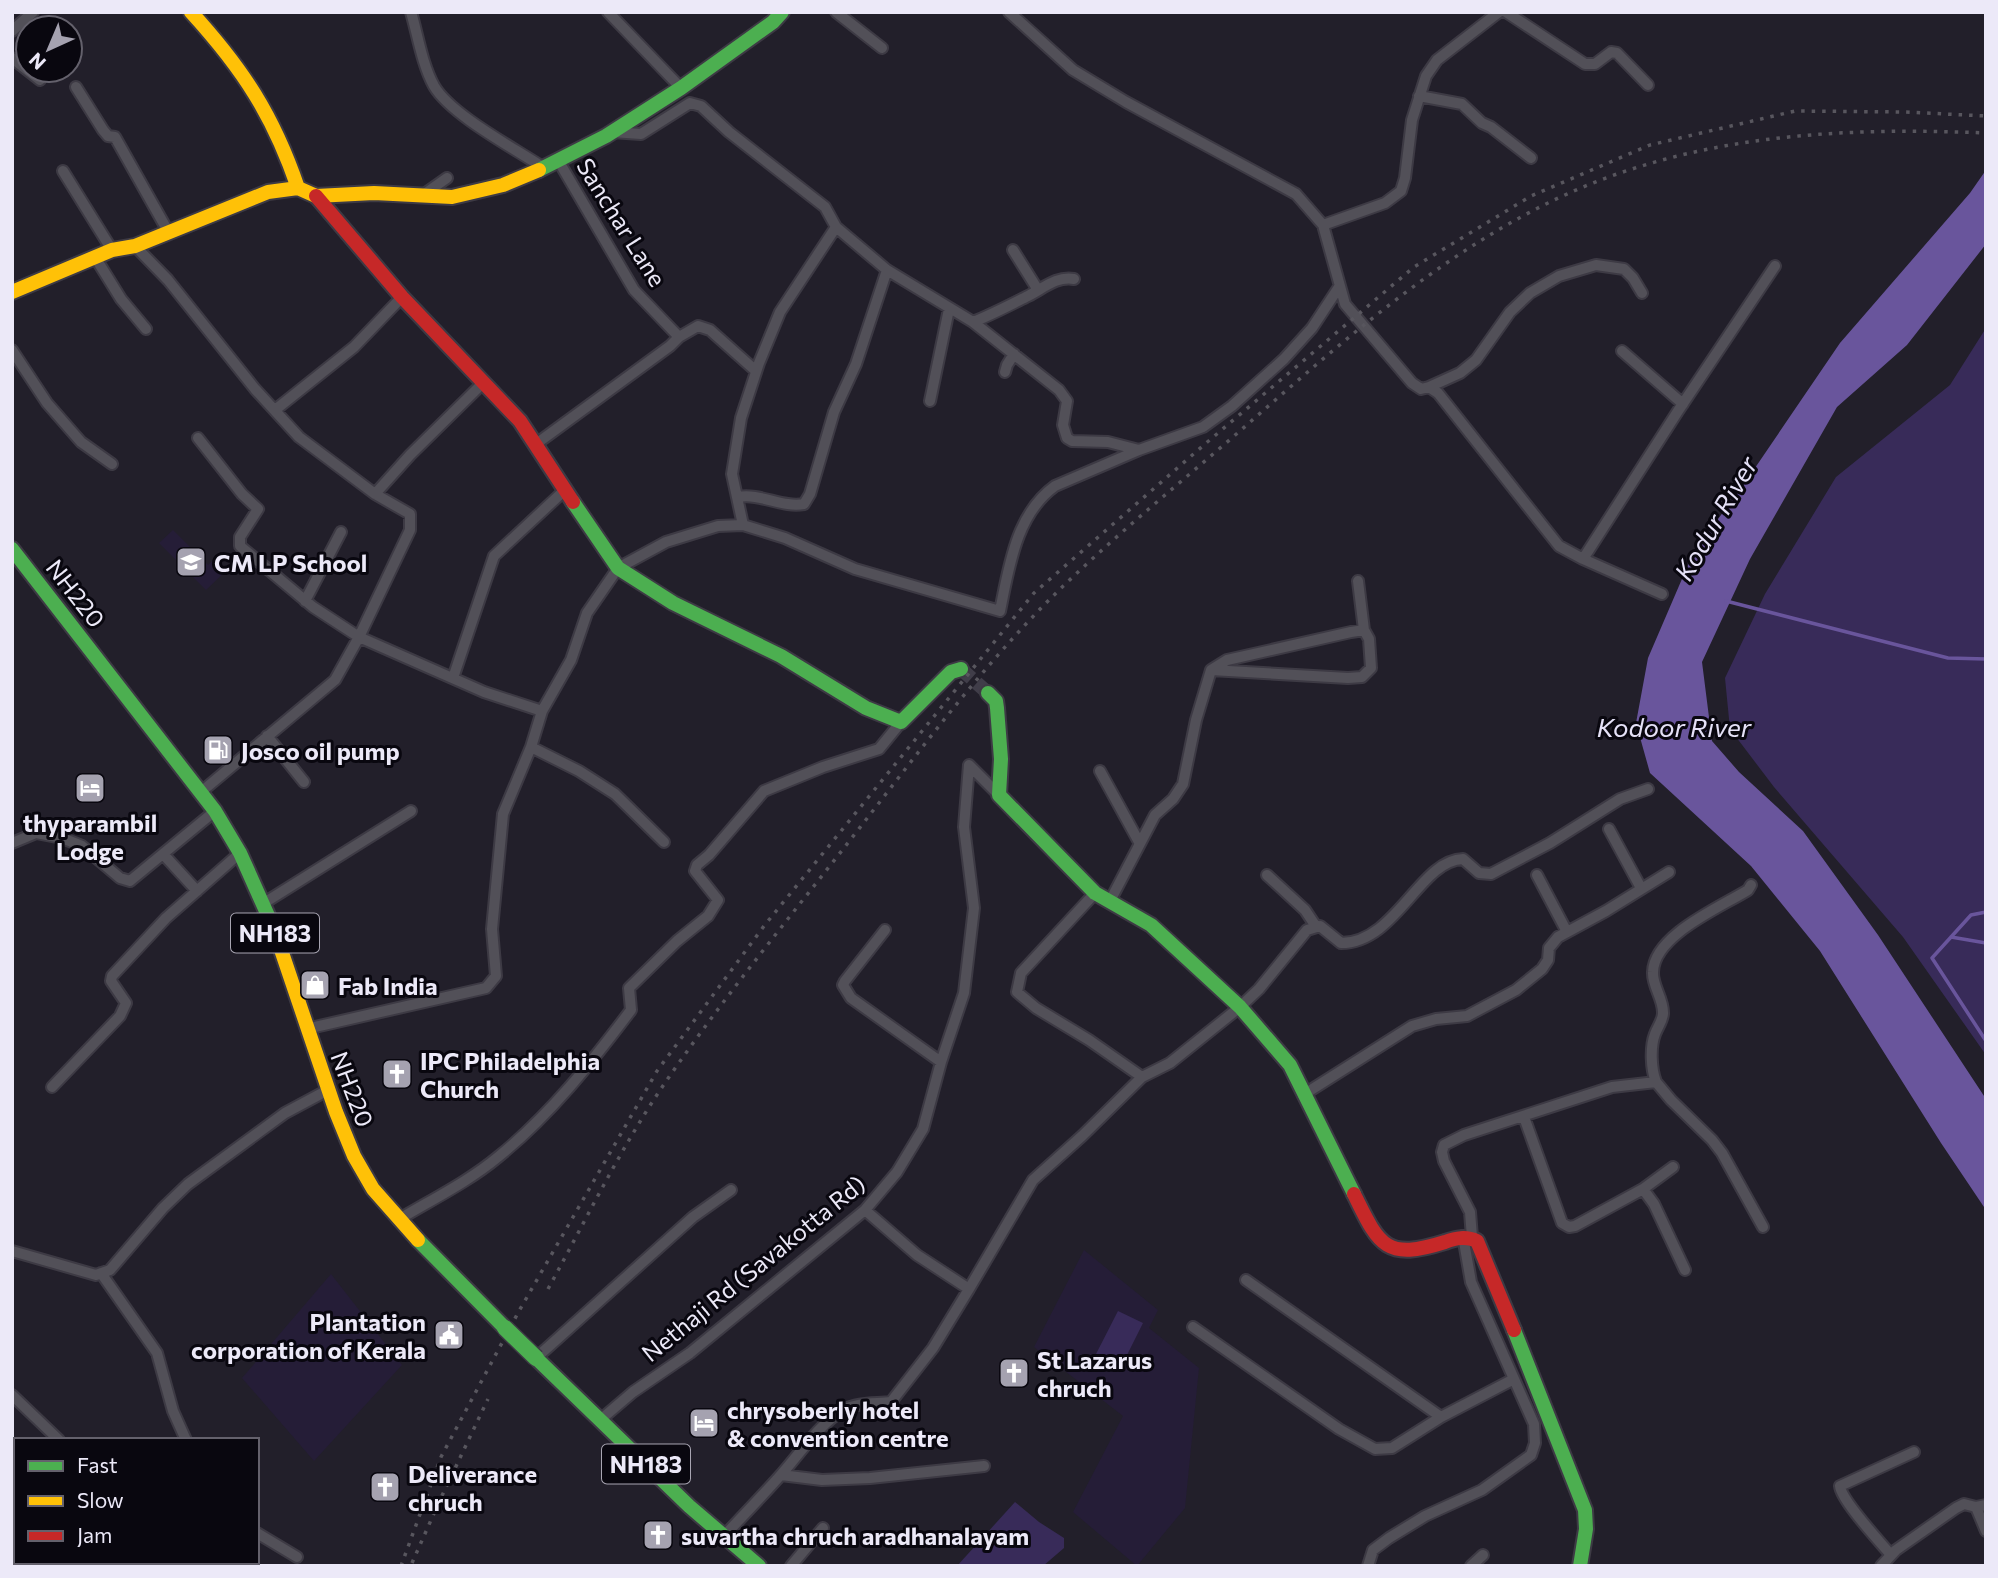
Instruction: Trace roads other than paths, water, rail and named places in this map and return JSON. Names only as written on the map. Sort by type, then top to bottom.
[{"type":"main road","points":[[191,12],[240,68],[259,96],[283,144],[298,188]]},
{"type":"main road","points":[[13,289],[113,250],[135,246],[268,192],[298,188],[316,196],[374,193],[452,197],[503,185],[551,164],[612,132],[681,88],[773,22],[782,12]]},
{"type":"main road","points":[[316,196],[402,297],[520,421],[618,568],[673,603],[781,656],[866,708],[901,722],[951,672],[961,670]]},
{"type":"main road","name":"NH220","points":[[12,549],[201,792],[240,853],[264,903],[328,1090],[359,1166],[373,1189],[398,1220],[599,1421],[723,1537],[759,1566]]},
{"type":"main road","points":[[988,693],[996,701],[1000,734],[999,795],[1102,897],[1151,925],[1240,1007],[1290,1065],[1372,1231],[1393,1249],[1422,1251],[1467,1236],[1477,1241],[1586,1510],[1586,1528],[1578,1565]]},
{"type":"street","points":[[12,31],[33,12]]},
{"type":"street","points":[[411,12],[429,74],[447,101],[465,116],[551,164]]},
{"type":"street","points":[[608,12],[681,88]]},
{"type":"street","points":[[836,12],[882,48]]},
{"type":"street","points":[[1009,12],[1073,70],[1140,110],[1296,194],[1323,225],[1345,304],[1412,383],[1421,389],[1460,373],[1476,360],[1510,312],[1530,293],[1559,276],[1597,265],[1624,269],[1642,293]]},
{"type":"street","points":[[1323,225],[1385,203],[1401,191],[1412,120],[1426,76],[1437,60],[1499,12]]},
{"type":"street","points":[[1506,12],[1585,64],[1595,64],[1611,52],[1617,53],[1647,85]]},
{"type":"street","points":[[76,87],[103,130],[108,136],[115,137],[125,152],[169,233]]},
{"type":"street","points":[[1419,96],[1462,104],[1482,123],[1531,158]]},
{"type":"street","points":[[612,132],[640,134],[690,103],[701,106],[729,132],[825,207],[836,227],[887,270],[972,323],[1065,395],[1067,401],[1063,425],[1067,438],[1072,441],[1108,442],[1139,450]]},
{"type":"street","name":"Sanchar Lane","points":[[551,164],[634,290],[679,337]]},
{"type":"street","points":[[63,171],[113,250]]},
{"type":"street","points":[[423,195],[447,178]]},
{"type":"street","points":[[743,525],[732,474],[741,418],[756,371],[780,312],[836,227]]},
{"type":"street","points":[[135,246],[168,280],[255,389],[299,437],[375,494],[410,514],[410,530],[359,637],[335,680],[201,792]]},
{"type":"street","points":[[1013,250],[1038,290]]},
{"type":"street","points":[[95,257],[121,299],[146,329]]},
{"type":"street","points":[[1583,559],[1775,266]]},
{"type":"street","points":[[737,497],[749,495],[794,506],[804,504],[810,494],[834,412],[856,364],[887,270]]},
{"type":"street","points":[[972,323],[1052,281],[1066,277],[1074,279]]},
{"type":"street","points":[[306,1029],[486,988],[496,976],[492,929],[503,814],[531,747],[542,710],[571,660],[587,613],[618,568],[675,539],[718,526],[743,525],[807,546],[855,569],[1000,611],[1012,555],[1034,506],[1044,494],[1055,486],[1139,450],[1203,427],[1232,406],[1284,359],[1312,328],[1339,287]]},
{"type":"street","points":[[275,410],[354,347],[402,297]]},
{"type":"street","points":[[930,401],[949,309]]},
{"type":"street","points":[[536,444],[604,397],[679,337],[698,326],[710,331],[756,371]]},
{"type":"street","points":[[12,350],[47,403],[81,442],[112,464]]},
{"type":"street","points":[[1622,351],[1683,404]]},
{"type":"street","points":[[1005,372],[1014,354]]},
{"type":"street","points":[[375,494],[410,455],[484,383]]},
{"type":"street","points":[[1429,387],[1438,393],[1559,546],[1661,594]]},
{"type":"street","points":[[198,438],[235,486],[258,509],[240,537],[240,546],[305,601],[359,637],[484,692],[542,710]]},
{"type":"street","points":[[453,678],[495,556],[566,489]]},
{"type":"street","points":[[305,601],[341,532]]},
{"type":"street","points":[[1211,670],[1362,677],[1371,668],[1369,639],[1364,630],[1358,581]]},
{"type":"street","points":[[1142,1077],[1036,1008],[1017,992],[1021,973],[1102,897],[1155,814],[1173,799],[1183,784],[1196,720],[1211,670],[1227,660],[1364,630]]},
{"type":"street","points":[[398,1220],[493,1161],[551,1109],[606,1046],[631,1010],[629,988],[677,941],[708,916],[718,900],[695,871],[697,865],[709,855],[764,791],[823,767],[880,749],[901,722]]},
{"type":"street","points":[[267,737],[304,782]]},
{"type":"street","points":[[531,747],[579,771],[615,794],[664,842]]},
{"type":"street","name":"Nethaji Rd (Savakotta Rd)","points":[[599,1421],[633,1392],[690,1353],[865,1210],[897,1172],[923,1129],[941,1062],[964,993],[974,908],[964,827],[969,765],[999,795]]},
{"type":"street","points":[[1100,771],[1139,842]]},
{"type":"street","points":[[1268,875],[1305,910],[1315,925],[1341,943],[1365,938],[1385,924],[1435,872],[1457,859],[1463,859],[1479,873],[1491,874],[1550,843],[1620,799],[1648,789]]},
{"type":"street","points":[[12,843],[36,833],[62,838],[82,846],[120,878],[130,881],[215,811]]},
{"type":"street","points":[[264,903],[411,811]]},
{"type":"street","points":[[1609,829],[1640,888]]},
{"type":"street","points":[[52,1087],[120,1016],[126,1003],[111,981],[112,976],[166,918],[240,853]]},
{"type":"street","points":[[164,855],[197,891]]},
{"type":"street","points":[[1303,1095],[1412,1026],[1436,1019],[1467,1016],[1516,990],[1542,969],[1548,960],[1549,948],[1553,942],[1669,872]]},
{"type":"street","points":[[1537,875],[1567,932]]},
{"type":"street","points":[[1751,885],[1748,890],[1672,937],[1656,959],[1652,974],[1663,1011],[1662,1023],[1655,1034],[1652,1051],[1653,1076],[1656,1082],[1722,1153],[1763,1227]]},
{"type":"street","points":[[723,1537],[797,1454],[844,1410],[857,1404],[891,1402],[933,1348],[1033,1180],[1142,1077],[1170,1063],[1240,1007],[1259,989],[1307,930],[1315,925]]},
{"type":"street","points":[[885,930],[845,981],[845,991],[850,998],[941,1062]]},
{"type":"street","points":[[1368,1566],[1373,1550],[1389,1538],[1425,1516],[1482,1490],[1531,1455],[1535,1443],[1534,1424],[1471,1282],[1467,1236],[1470,1212],[1444,1161],[1442,1148],[1464,1135],[1612,1087],[1656,1082]]},
{"type":"street","points":[[12,1251],[96,1275],[110,1270],[163,1208],[188,1184],[285,1113],[328,1090]]},
{"type":"street","points":[[1524,1117],[1562,1223],[1569,1227],[1643,1189],[1673,1167]]},
{"type":"street","points":[[1643,1189],[1654,1203],[1685,1270]]},
{"type":"street","points":[[536,1357],[693,1217],[732,1190]]},
{"type":"street","points":[[865,1210],[917,1255],[969,1289]]},
{"type":"street","points":[[101,1273],[157,1353],[173,1410],[185,1438]]},
{"type":"street","points":[[1246,1280],[1441,1418]]},
{"type":"street","points":[[1194,1328],[1339,1429],[1375,1449],[1392,1448],[1514,1379]]},
{"type":"street","points":[[12,1395],[57,1438]]},
{"type":"street","points":[[1891,1555],[1855,1512],[1840,1491],[1840,1486],[1914,1452]]},
{"type":"street","points":[[781,1475],[822,1480],[870,1478],[984,1466]]},
{"type":"street","points":[[1881,1566],[1895,1550],[1964,1504],[1981,1506],[1986,1531]]},
{"type":"street","points":[[791,1566],[823,1528]]},
{"type":"street","points":[[259,1534],[297,1557]]},
{"type":"street","points":[[1471,1566],[1483,1555]]},
{"type":"water","name":"Kodoor River","points":[[1986,170],[1986,244],[1907,345],[1837,407],[1750,559],[1702,662],[1712,741],[1739,772],[1803,831],[1878,935],[1986,1099],[1986,1210],[1820,951],[1751,866],[1650,773],[1636,723],[1648,658],[1694,551],[1742,487],[1840,343],[1970,193]]},
{"type":"waterway","points":[[1726,601],[1948,658],[1986,659]]},
{"type":"waterway","points":[[1986,912],[1971,915],[1932,958],[1986,1041]]},
{"type":"waterway","points":[[1951,937],[1986,943]]},
{"type":"tunnel","points":[[961,669],[988,693]]},
{"type":"railway","points":[[401,1566],[441,1457],[519,1311],[657,1071],[764,926],[1034,593],[1414,267],[1531,196],[1650,145],[1795,111],[1986,116]]},
{"type":"railway","points":[[548,1289],[621,1154],[652,1102],[692,1044],[979,678],[1027,623],[1102,550],[1342,343],[1431,274],[1478,242],[1526,214],[1629,170],[1716,147],[1806,135],[1896,131],[1986,133]]},
{"type":"railway","points":[[412,1563],[488,1399]]},
{"type":"place","name":"CM LP School","points":[[191,562]]},
{"type":"place","name":"Josco oil pump","points":[[218,750]]},
{"type":"place","name":"thyparambil Lodge","points":[[90,788]]},
{"type":"place","name":"Fab India","points":[[315,985]]},
{"type":"place","name":"IPC Philadelphia Church","points":[[397,1074]]},
{"type":"place","name":"Plantation corporation of Kerala","points":[[449,1335]]},
{"type":"place","name":"St Lazarus chruch","points":[[1014,1373]]},
{"type":"place","name":"chrysoberly hotel & convention centre","points":[[704,1423]]},
{"type":"place","name":"Deliverance chruch","points":[[385,1487]]},
{"type":"place","name":"suvartha chruch aradhanalayam","points":[[658,1535]]},
{"type":"water label","name":"Kodur River","points":[[1715,518]]}]
